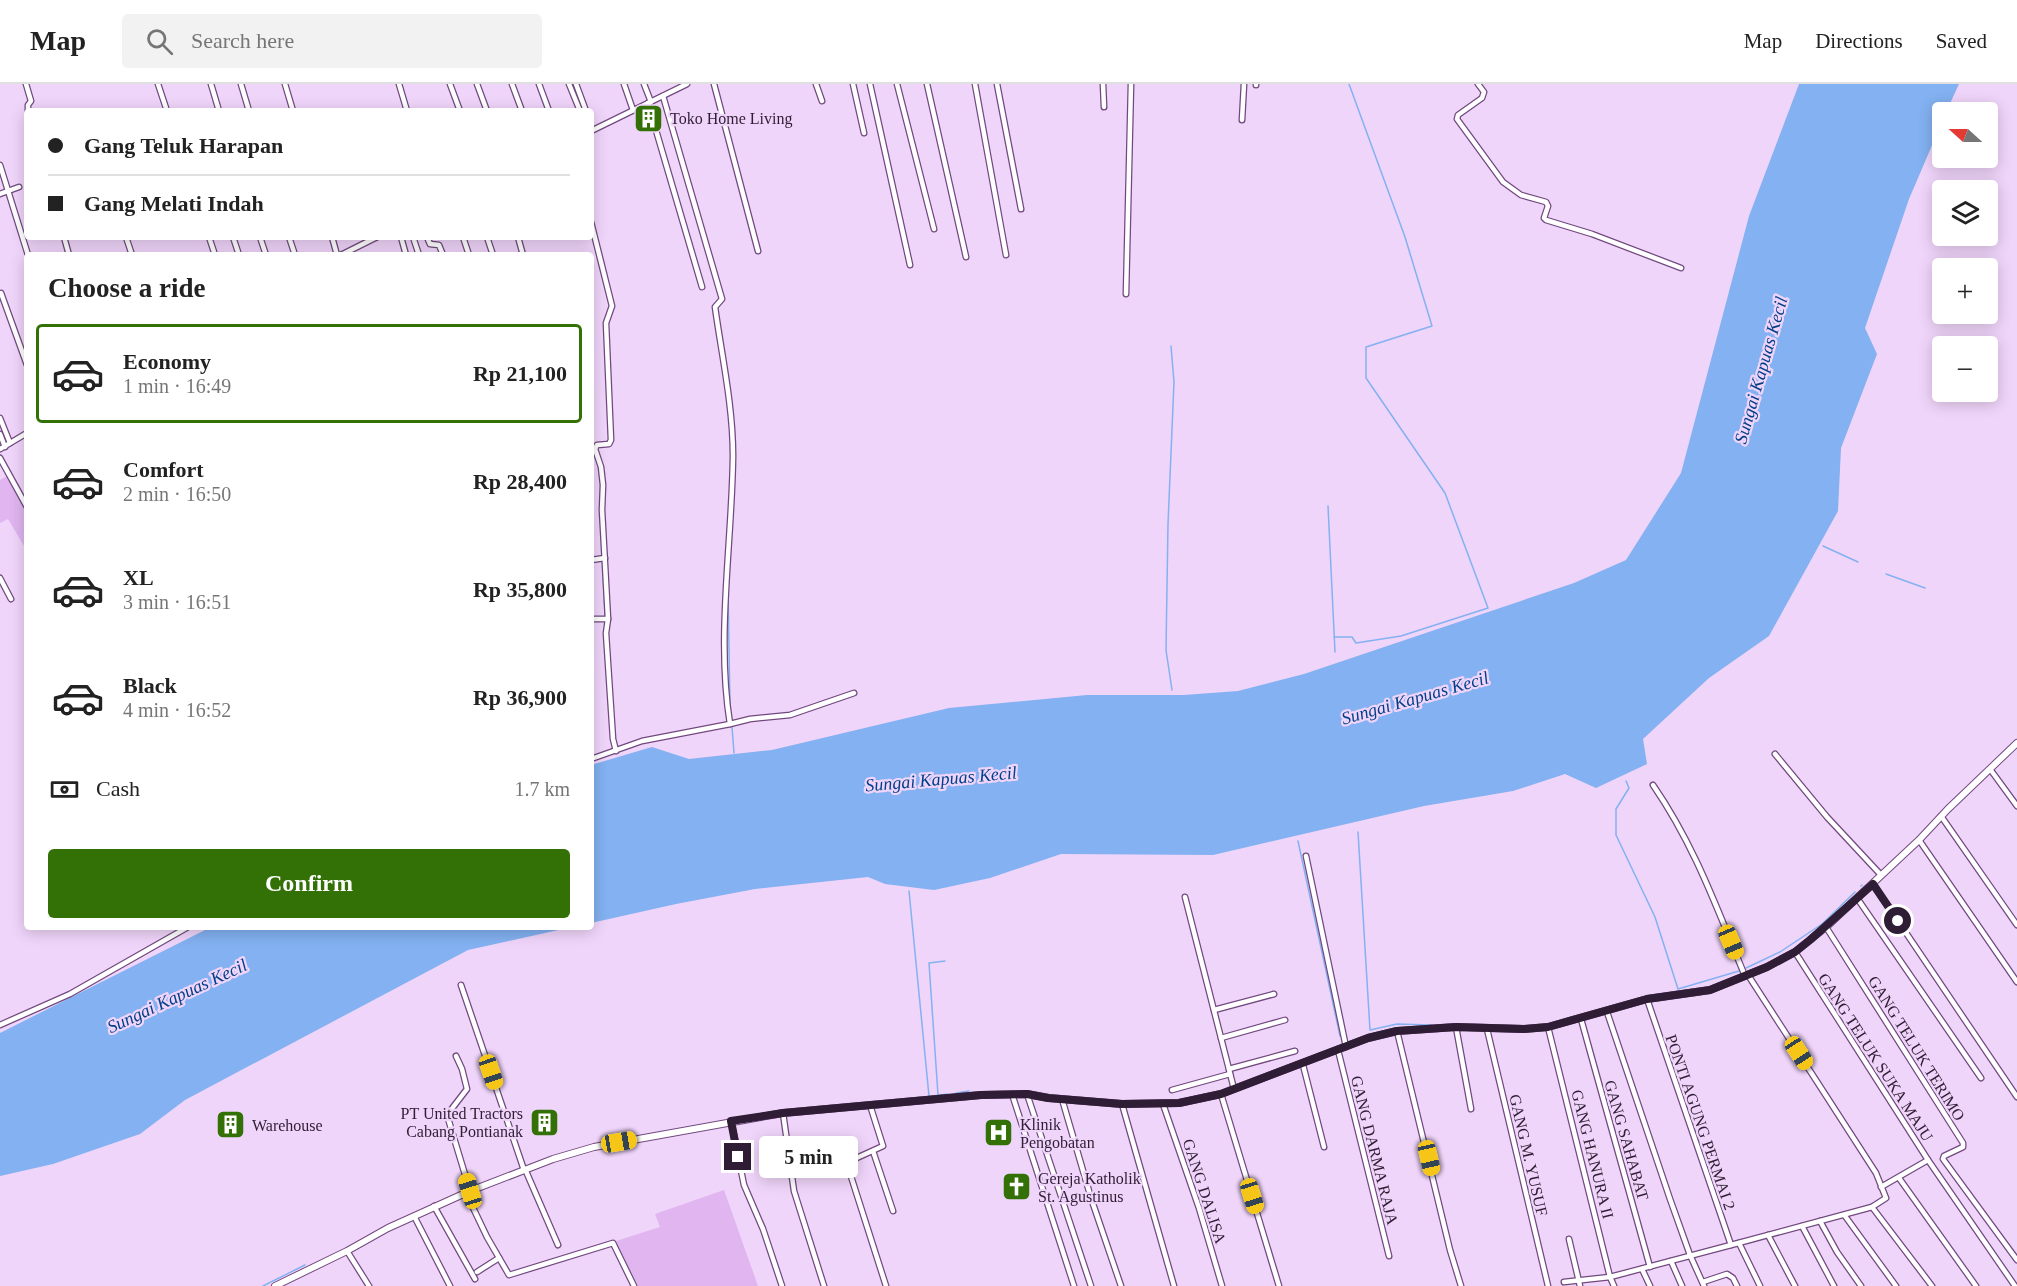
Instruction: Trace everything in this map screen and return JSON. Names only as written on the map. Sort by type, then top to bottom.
[{"type":"main road","points":[[275,1286],[434,1206],[524,1169],[594,1147],[783,1113],[1012,1094],[1122,1104],[1191,1101],[1221,1094],[1303,1065],[1368,1038],[1397,1031],[1456,1027],[1487,1029],[1548,1027],[1647,999],[1710,990],[1746,976],[1795,952],[1873,884],[2017,743]]},
{"type":"street","points":[[26,84],[31,101],[28,108]]},
{"type":"street","points":[[158,84],[166,108]]},
{"type":"street","points":[[211,84],[218,108]]},
{"type":"street","points":[[241,84],[248,108]]},
{"type":"street","points":[[285,84],[292,108]]},
{"type":"street","points":[[399,84],[406,108]]},
{"type":"street","points":[[450,84],[459,108]]},
{"type":"street","points":[[477,84],[486,108]]},
{"type":"street","points":[[512,84],[521,108]]},
{"type":"street","points":[[539,84],[548,108]]},
{"type":"street","points":[[569,84],[579,108]]},
{"type":"street","points":[[576,84],[585,108]]},
{"type":"street","points":[[624,84],[633,110]]},
{"type":"street","points":[[644,84],[702,287]]},
{"type":"street","points":[[714,84],[758,251]]},
{"type":"street","points":[[816,84],[822,101]]},
{"type":"street","points":[[853,84],[864,133]]},
{"type":"street","points":[[870,84],[910,265]]},
{"type":"street","points":[[897,84],[934,229]]},
{"type":"street","points":[[927,84],[966,257]]},
{"type":"street","points":[[975,84],[1006,255]]},
{"type":"street","points":[[997,84],[1021,209]]},
{"type":"street","points":[[1103,84],[1104,107]]},
{"type":"street","points":[[1126,294],[1131,84]]},
{"type":"street","points":[[1242,120],[1244,84]]},
{"type":"street","points":[[1478,84],[1484,92],[1482,98],[1458,115],[1457,119],[1503,182],[1521,195],[1548,203],[1545,219],[1592,234],[1681,268]]},
{"type":"street","points":[[594,127],[650,103],[684,85]]},
{"type":"street","points":[[663,96],[722,299],[715,307],[724,355],[733,436],[726,603],[726,685],[730,724]]},
{"type":"street","points":[[0,165],[27,252]]},
{"type":"street","points":[[0,194],[19,187]]},
{"type":"street","points":[[594,234],[612,309],[606,323],[611,440],[609,444],[598,445],[595,448],[602,475],[605,597],[608,619],[606,633],[616,751]]},
{"type":"street","points":[[345,252],[371,240]]},
{"type":"street","points":[[428,240],[430,243],[439,245],[442,252]]},
{"type":"street","points":[[1,293],[24,357]]},
{"type":"street","points":[[0,418],[10,443]]},
{"type":"street","points":[[0,434],[2,445],[24,436]]},
{"type":"street","points":[[0,458],[24,502]]},
{"type":"street","points":[[594,560],[605,558]]},
{"type":"street","points":[[0,578],[11,599]]},
{"type":"street","points":[[594,619],[608,619]]},
{"type":"street","points":[[594,758],[642,741],[750,719],[790,716],[854,693]]},
{"type":"street","points":[[1774,754],[1827,818],[1881,876]]},
{"type":"street","points":[[1990,769],[2017,806]]},
{"type":"street","points":[[1564,1282],[1579,1284],[1650,1267],[1845,1216],[1872,1207],[1885,1199],[1876,1173],[1854,1137],[1746,976],[1694,853],[1653,785]]},
{"type":"street","points":[[1941,816],[2017,925]]},
{"type":"street","points":[[1919,840],[2017,982]]},
{"type":"street","points":[[1306,856],[1346,1047]]},
{"type":"street","points":[[1873,884],[2017,1097]]},
{"type":"street","points":[[1185,897],[1234,1089]]},
{"type":"street","points":[[1857,898],[1981,1078]]},
{"type":"street","name":"GANG TELUK TERIMO","points":[[1826,927],[1963,1143],[1963,1147],[1944,1156],[1943,1159],[2017,1260]]},
{"type":"street","points":[[0,1025],[70,994],[183,930]]},
{"type":"street","name":"GANG TELUK SUKA MAJU","points":[[1795,952],[1928,1160],[1881,1187]]},
{"type":"street","points":[[461,985],[524,1169],[558,1245]]},
{"type":"street","points":[[1214,1010],[1274,993]]},
{"type":"street","name":"PONTI AGUNG PERMAI 2","points":[[1647,999],[1731,1245]]},
{"type":"street","points":[[1607,1012],[1690,1255],[1704,1284],[1726,1274],[1733,1278],[1737,1286]]},
{"type":"street","name":"GANG SAHABAT","points":[[1581,1019],[1650,1267]]},
{"type":"street","points":[[1221,1038],[1285,1020]]},
{"type":"street","points":[[1456,1027],[1471,1109]]},
{"type":"street","name":"GANG HANURA II","points":[[1548,1027],[1614,1286]]},
{"type":"street","name":"GANG M. YUSUF","points":[[1487,1029],[1548,1286]]},
{"type":"street","points":[[1397,1031],[1450,1250],[1461,1286]]},
{"type":"street","name":"GANG DARMA RAJA","points":[[1338,1050],[1389,1256]]},
{"type":"street","points":[[1172,1090],[1295,1051]]},
{"type":"street","points":[[456,1056],[466,1080],[466,1089],[447,1115],[468,1192],[509,1275],[613,1243],[634,1286]]},
{"type":"street","points":[[1303,1065],[1324,1147]]},
{"type":"street","points":[[1012,1094],[1074,1286]]},
{"type":"street","points":[[1027,1094],[1090,1286]]},
{"type":"street","points":[[1221,1094],[1279,1286]]},
{"type":"street","points":[[1062,1099],[1091,1198],[1121,1286]]},
{"type":"street","points":[[1122,1104],[1174,1286]]},
{"type":"street","name":"GANG DALISA","points":[[1163,1104],[1199,1208],[1222,1286]]},
{"type":"street","points":[[870,1105],[884,1145],[882,1148],[849,1162],[848,1167],[886,1286]]},
{"type":"street","points":[[783,1113],[794,1191],[824,1286]]},
{"type":"street","points":[[731,1121],[741,1175],[763,1229],[782,1286]]},
{"type":"street","points":[[873,1151],[893,1211]]},
{"type":"street","points":[[1928,1160],[2015,1286]]},
{"type":"street","points":[[1899,1178],[1976,1286]]},
{"type":"street","points":[[434,1206],[475,1279]]},
{"type":"street","points":[[1872,1207],[1932,1286]]},
{"type":"street","points":[[414,1216],[450,1286]]},
{"type":"street","points":[[1845,1216],[1896,1286]]},
{"type":"street","points":[[1820,1221],[1837,1252],[1861,1286]]},
{"type":"street","points":[[1802,1226],[1834,1286]]},
{"type":"street","points":[[1768,1235],[1795,1286]]},
{"type":"street","points":[[1569,1239],[1579,1284]]},
{"type":"street","points":[[1739,1243],[1760,1286]]},
{"type":"street","points":[[347,1251],[369,1286]]},
{"type":"street","points":[[477,1272],[499,1258]]},
{"type":"street","points":[[1671,1261],[1682,1286]]},
{"type":"street","points":[[1642,1269],[1650,1286]]},
{"type":"shaded area","points":[[7,476],[24,506],[24,546],[8,519],[0,523],[0,480]]},
{"type":"shaded area","points":[[724,1190],[758,1286],[638,1286],[616,1241],[660,1227],[655,1214]]},
{"type":"water","name":"Sungai Kapuas Kecil","points":[[1799,84],[1959,84],[1951,102],[1932,102],[1932,145],[1909,199],[1865,328],[1877,354],[1841,448],[1838,511],[1769,636],[1709,678],[1643,739],[1647,764],[1596,788],[1565,774],[1513,791],[1424,806],[1213,855],[1061,854],[990,878],[934,890],[885,884],[868,877],[755,889],[594,922],[594,764],[652,747],[689,759],[772,750],[949,708],[1087,695],[1184,695],[1238,691],[1304,674],[1574,583],[1626,560],[1681,473],[1749,216]]},
{"type":"water","name":"Sungai Kapuas Kecil","points":[[205,930],[558,930],[468,950],[185,1100],[140,1134],[53,1164],[0,1176],[0,1033]]},
{"type":"waterway","points":[[1334,637],[1352,637],[1356,643],[1401,636],[1488,608],[1445,493],[1366,378],[1366,347],[1432,326],[1405,237],[1349,84]]},
{"type":"waterway","points":[[1171,346],[1174,382],[1166,650],[1172,690]]},
{"type":"waterway","points":[[1328,506],[1335,652]]},
{"type":"waterway","points":[[1823,546],[1858,562]]},
{"type":"waterway","points":[[603,571],[605,615]]},
{"type":"waterway","points":[[1886,574],[1925,588]]},
{"type":"waterway","points":[[728,591],[730,706]]},
{"type":"waterway","points":[[732,727],[734,753]]},
{"type":"waterway","points":[[1626,781],[1629,788],[1616,809],[1616,835],[1655,917],[1678,989],[1739,971]]},
{"type":"waterway","points":[[1358,832],[1370,1030],[1397,1024],[1431,1025]]},
{"type":"waterway","points":[[1298,841],[1340,1036]]},
{"type":"waterway","points":[[909,891],[929,1096]]},
{"type":"waterway","points":[[1746,968],[1780,952],[1822,924],[1855,892]]},
{"type":"waterway","points":[[938,1095],[929,963],[945,961]]},
{"type":"waterway","points":[[956,1093],[969,1091]]},
{"type":"waterway","points":[[933,1096],[948,1094]]},
{"type":"waterway","points":[[263,1286],[305,1265]]},
{"type":"place","name":"Toko Home Living","points":[[649,118]]},
{"type":"place","name":"PT United Tractors Cabang Pontianak","points":[[544,1122]]},
{"type":"place","name":"Warehouse","points":[[231,1125]]},
{"type":"place","name":"Klinik Pengobatan","points":[[999,1133]]},
{"type":"place","name":"Gereja Katholik St. Agustinus","points":[[1017,1187]]},
{"type":"route","points":[[738,1157],[731,1121],[783,1113],[981,1095],[1027,1094],[1122,1104],[1179,1103],[1221,1094],[1303,1065],[1368,1038],[1397,1031],[1456,1027],[1524,1029],[1548,1027],[1647,999],[1710,990],[1767,967],[1795,952],[1873,884],[1898,921]]}]
